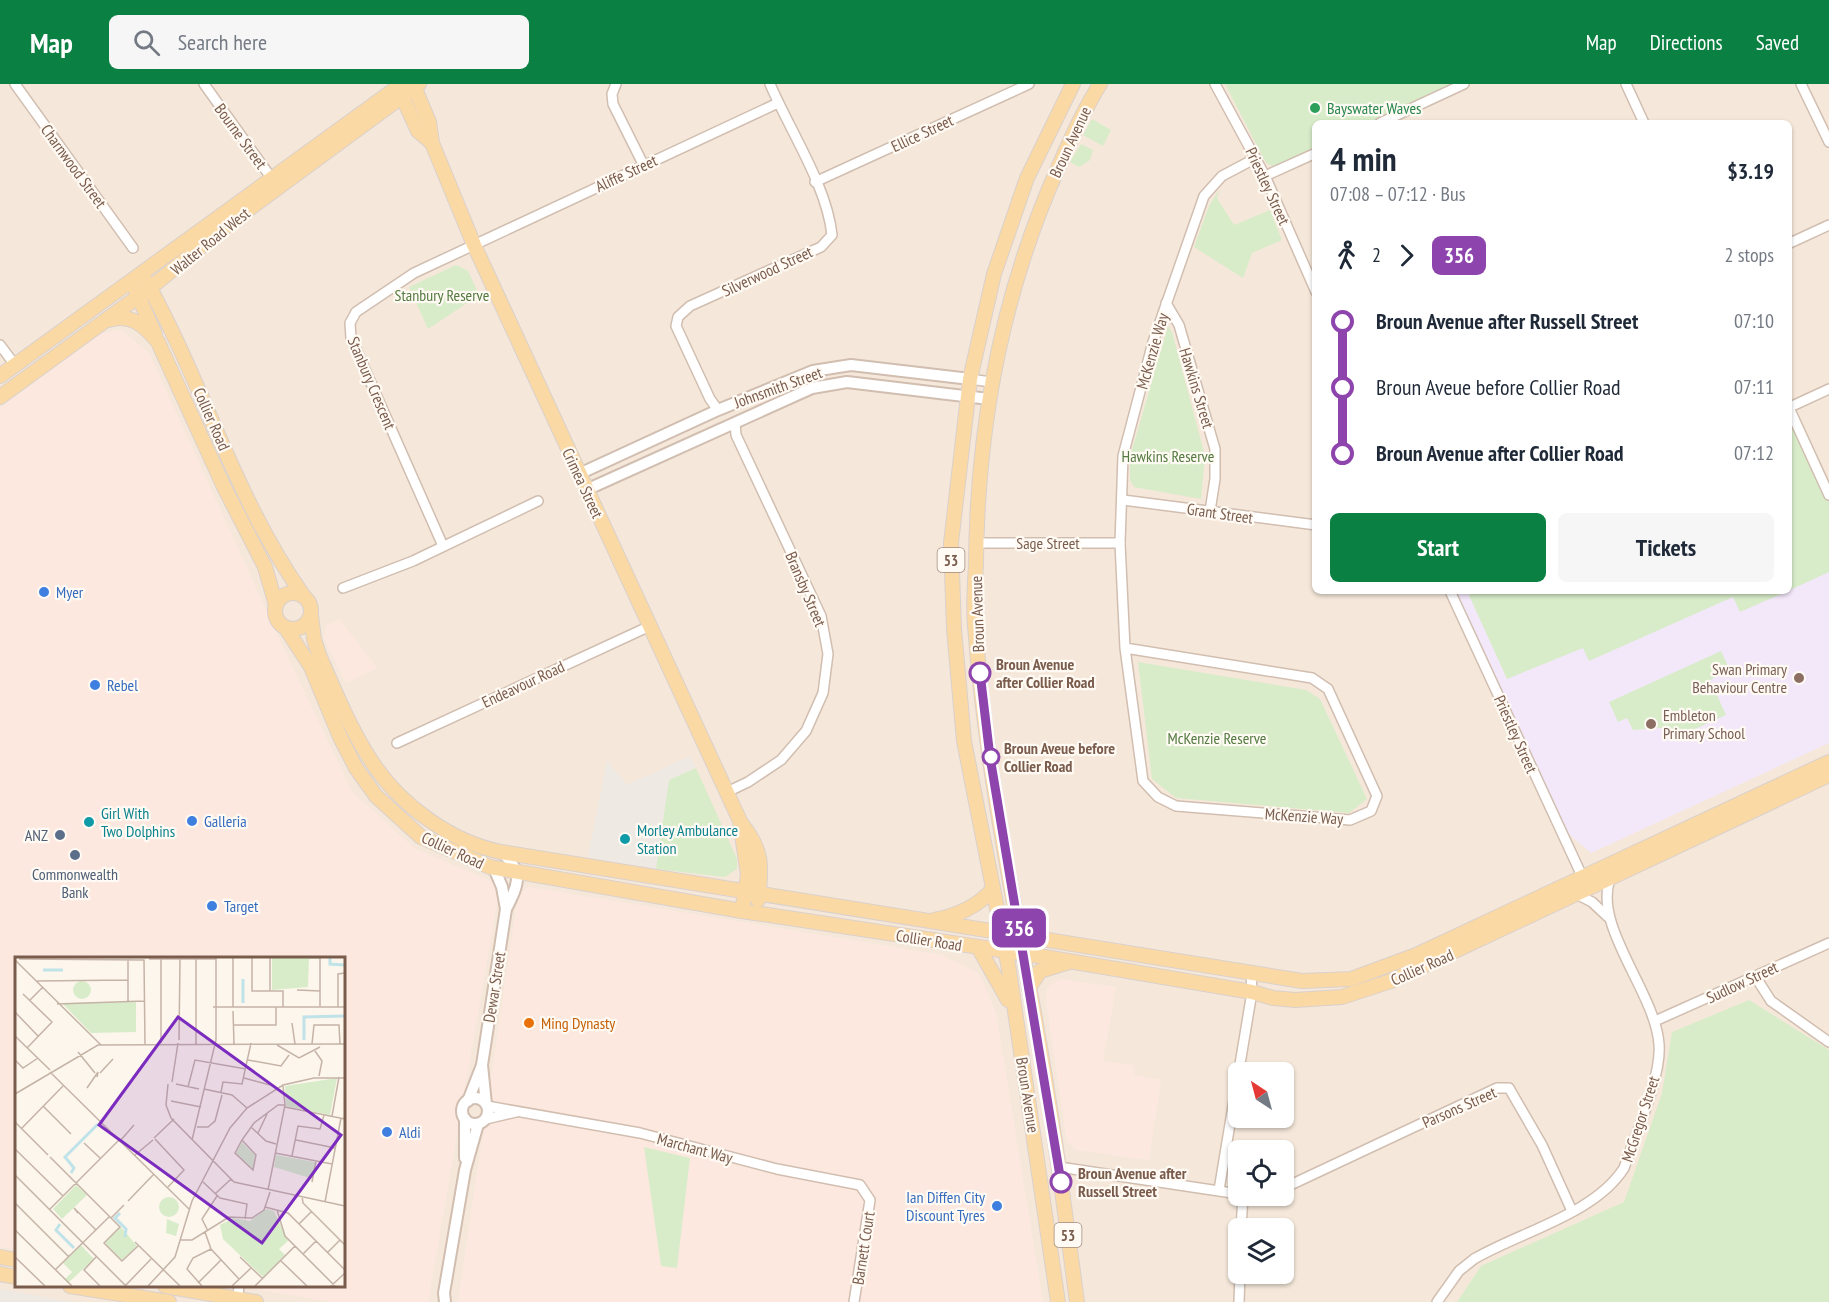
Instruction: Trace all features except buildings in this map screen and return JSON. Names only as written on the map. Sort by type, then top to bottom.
[{"type":"main road","name":"Broun Avenue","points":[[1058,1302],[1017,1021],[964,741],[954,629],[951,543],[970,379],[993,274],[1023,188],[1073,84]]},
{"type":"main road","name":"Broun Avenue","points":[[1077,1302],[1059,1167],[990,757],[976,635],[976,543],[979,471],[991,382],[1015,279],[1032,231],[1083,111],[1100,84]]},
{"type":"main road","name":"Walter Road West","points":[[0,376],[406,87]]},
{"type":"main road","name":"Crimea Street","points":[[406,87],[418,130],[432,144],[474,244],[586,490],[740,821],[754,839],[761,861],[757,914]]},
{"type":"main road","name":"Walter Road West","points":[[0,396],[144,292],[274,183]]},
{"type":"main road","name":"Collier Road","points":[[137,277],[255,513],[287,574],[303,595]]},
{"type":"main road","name":"Collier Road","points":[[144,292],[158,342],[265,567],[276,605]]},
{"type":"main road","name":"Collier Road","points":[[103,322],[117,317],[130,318],[145,326],[158,342]]},
{"type":"main road","points":[[287,593],[303,595],[310,603],[311,615],[301,627],[285,627],[277,620],[276,605],[287,593]]},
{"type":"main road","name":"Collier Road","points":[[311,615],[314,639],[330,679],[359,738],[383,776],[428,819],[470,842],[501,852],[1302,981],[1351,979],[1416,955],[1829,762]]},
{"type":"main road","name":"Collier Road","points":[[285,627],[311,667],[340,737],[356,768],[376,796],[421,837],[494,868],[518,874],[683,899],[757,914],[1023,953],[1294,1000],[1341,997],[1364,991],[1426,966],[1829,775]]},
{"type":"main road","name":"Crimea Street","points":[[740,821],[747,862],[742,911]]},
{"type":"main road","points":[[926,922],[966,909],[980,902],[993,889]]},
{"type":"main road","points":[[978,947],[1002,986],[1017,1021]]},
{"type":"main road","points":[[1029,988],[1040,971],[1071,961]]},
{"type":"main road","points":[[0,1257],[15,1260]]},
{"type":"main road","points":[[0,1274],[15,1277]]},
{"type":"main road","points":[[76,1287],[169,1302]]},
{"type":"main road","points":[[172,1287],[231,1295],[256,1302]]},
{"type":"street","name":"Charnwood Street","points":[[15,84],[133,248]]},
{"type":"street","name":"Bourne Street","points":[[204,84],[274,183]]},
{"type":"street","points":[[616,84],[612,94],[613,104],[643,164]]},
{"type":"street","name":"Silverwood Street","points":[[718,410],[710,399],[676,326],[678,317],[690,306],[821,247],[832,236],[830,218],[816,182],[770,84]]},
{"type":"street","name":"Ellice Street","points":[[816,182],[1029,84]]},
{"type":"street","name":"Priestley Street","points":[[1215,84],[1265,176],[1312,283]]},
{"type":"street","points":[[1386,120],[1464,84]]},
{"type":"street","points":[[1626,84],[1643,120]]},
{"type":"street","points":[[1801,84],[1829,142]]},
{"type":"street","name":"Aliffe Street","points":[[474,244],[778,103]]},
{"type":"street","points":[[1265,176],[1312,155]]},
{"type":"street","name":"McKenzie Way","points":[[1125,648],[1312,678],[1328,689],[1377,796],[1371,811],[1350,820],[1176,806],[1158,797],[1143,781],[1125,648],[1120,543],[1123,456],[1166,303],[1204,196],[1222,176],[1256,158]]},
{"type":"street","points":[[1792,242],[1829,225]]},
{"type":"street","name":"Stanbury Crescent","points":[[443,546],[351,338],[350,323],[356,312],[401,280],[474,244]]},
{"type":"street","name":"Hawkins Street","points":[[1166,303],[1179,326],[1215,449],[1215,479],[1210,511]]},
{"type":"street","points":[[0,345],[15,365]]},
{"type":"street","name":"Johnsmith Street","points":[[579,474],[718,410],[813,371],[851,365],[991,382]]},
{"type":"street","name":"Johnsmith Street","points":[[586,490],[812,388],[846,382],[989,399]]},
{"type":"street","points":[[1792,407],[1829,389]]},
{"type":"street","points":[[1792,412],[1829,495]]},
{"type":"street","name":"Bransby Street","points":[[727,792],[748,782],[781,760],[806,731],[823,693],[828,654],[821,616],[736,435],[735,423]]},
{"type":"street","name":"Grant Street","points":[[1123,500],[1312,524]]},
{"type":"street","points":[[343,588],[443,546],[538,501]]},
{"type":"street","name":"Sage Street","points":[[976,543],[1120,543]]},
{"type":"street","name":"Priestley Street","points":[[1451,594],[1582,876]]},
{"type":"street","name":"Endeavour Road","points":[[397,743],[650,626]]},
{"type":"street","points":[[501,852],[515,864],[518,874]]},
{"type":"street","name":"Dewar Street","points":[[468,1101],[482,1065],[506,909],[502,887],[494,868]]},
{"type":"street","name":"Dewar Street","points":[[506,909],[513,896],[518,874]]},
{"type":"street","name":"McGregor Street","points":[[1437,1302],[1459,1271],[1474,1259],[1572,1211],[1606,1190],[1624,1168],[1658,1061],[1660,1047],[1655,1021],[1608,917],[1605,895],[1610,879]]},
{"type":"street","name":"McGregor Street","points":[[1578,895],[1592,902],[1608,917]]},
{"type":"street","name":"Sudlow Street","points":[[1655,1021],[1829,943]]},
{"type":"street","points":[[1219,1190],[1252,992],[1251,974]]},
{"type":"street","points":[[1755,976],[1771,1001],[1829,1042]]},
{"type":"street","name":"Dewar Street","points":[[482,1065],[487,1105]]},
{"type":"street","name":"Parsons Street","points":[[1294,1183],[1497,1088],[1509,1088],[1537,1137],[1572,1211]]},
{"type":"street","points":[[443,1299],[465,1170],[465,1119],[462,1109],[468,1101],[479,1099],[487,1105],[465,1170]]},
{"type":"street","name":"Marchant Way","points":[[487,1105],[640,1133],[777,1169],[855,1182],[868,1194]]},
{"type":"street","name":"Marchant Way","points":[[482,1122],[516,1112]]},
{"type":"street","points":[[465,1119],[482,1122]]},
{"type":"street","points":[[1059,1167],[1228,1192]]},
{"type":"street","name":"Barnett Court","points":[[854,1302],[870,1200],[868,1194]]},
{"type":"street","points":[[1239,1302],[1240,1284]]},
{"type":"shaded area","points":[[0,84],[1829,84],[1829,1302],[0,1302]]},
{"type":"shaded area","name":"Galleria","points":[[121,330],[149,353],[281,643],[352,792],[415,849],[500,885],[428,1302],[331,1302],[244,1287],[345,1287],[345,957],[15,957],[15,1249],[0,1247],[0,408],[102,333]]},
{"type":"shaded area","name":"Embleton Primary School","points":[[1792,414],[1829,495],[1829,743],[1591,853],[1555,822],[1451,594],[1792,594]]},
{"type":"shaded area","points":[[340,620],[377,668],[346,683],[324,638],[326,625]]},
{"type":"shaded area","points":[[690,756],[696,768],[669,781],[656,869],[588,857],[607,760],[627,785]]},
{"type":"shaded area","points":[[529,887],[941,955],[976,972],[981,977],[996,1013],[1043,1302],[458,1302],[516,909],[521,893]]},
{"type":"shaded area","points":[[1060,979],[1116,987],[1103,1061],[1133,1065],[1134,1075],[1161,1080],[1149,1160],[1076,1150],[1067,1142],[1046,1001],[1046,991],[1050,985]]},
{"type":"shaded area","points":[[0,1289],[73,1302],[0,1302]]},
{"type":"green space","points":[[1225,84],[1451,84],[1373,120],[1312,120],[1312,148],[1274,167],[1266,163]]},
{"type":"green space","points":[[1092,119],[1111,130],[1103,146],[1083,135]]},
{"type":"green space","points":[[1081,144],[1093,150],[1090,160],[1079,167],[1070,162]]},
{"type":"green space","points":[[1219,190],[1217,198],[1234,225],[1270,210],[1282,240],[1252,253],[1243,278],[1194,247],[1209,206]]},
{"type":"green space","name":"Stanbury Reserve","points":[[456,265],[468,271],[479,295],[428,329],[409,287]]},
{"type":"green space","name":"Hawkins Reserve","points":[[1168,326],[1172,332],[1205,456],[1201,499],[1134,487],[1130,480],[1130,457]]},
{"type":"green space","points":[[1792,422],[1829,495],[1829,572],[1792,589]]},
{"type":"green space","points":[[1468,594],[1781,594],[1740,612],[1733,597],[1589,661],[1583,648],[1507,679]]},
{"type":"green space","points":[[1721,651],[1730,670],[1710,680],[1726,715],[1682,735],[1662,728],[1633,730],[1627,718],[1618,722],[1609,702]]},
{"type":"green space","name":"McKenzie Reserve","points":[[1138,662],[1306,690],[1320,699],[1367,799],[1349,813],[1176,798],[1152,779]]},
{"type":"green space","points":[[696,768],[737,859],[737,869],[725,877],[656,869],[669,780]]},
{"type":"green space","points":[[1749,1000],[1829,1050],[1829,1302],[1457,1302],[1481,1266],[1624,1202],[1662,1093],[1672,1032]]},
{"type":"green space","points":[[644,1147],[690,1158],[677,1268],[661,1266]]},
{"type":"bus line","name":"356","points":[[980,673],[990,757],[1061,1182]]},
{"type":"place","name":"Bayswater Waves","points":[[1315,108]]},
{"type":"place","name":"Myer","points":[[44,592]]},
{"type":"place","name":"Broun Avenue after Collier Road","points":[[980,673]]},
{"type":"place","name":"Swan Primary Behaviour Centre","points":[[1799,678]]},
{"type":"place","name":"Rebel","points":[[95,685]]},
{"type":"place","name":"Embleton Primary School","points":[[1651,724]]},
{"type":"place","name":"Broun Aveue before Collier Road","points":[[991,757]]},
{"type":"place","name":"Galleria","points":[[192,821]]},
{"type":"place","name":"Girl With Two Dolphins","points":[[89,822]]},
{"type":"place","name":"ANZ","points":[[60,835]]},
{"type":"place","name":"Morley Ambulance Station","points":[[625,839]]},
{"type":"place","name":"Commonwealth Bank","points":[[75,855]]},
{"type":"place","name":"Target","points":[[212,906]]},
{"type":"place","name":"Ming Dynasty","points":[[529,1023]]},
{"type":"place","name":"Aldi","points":[[387,1132]]},
{"type":"place","name":"Broun Avenue after Russell Street","points":[[1061,1182]]},
{"type":"place","name":"Ian Diffen City Discount Tyres","points":[[997,1206]]}]
